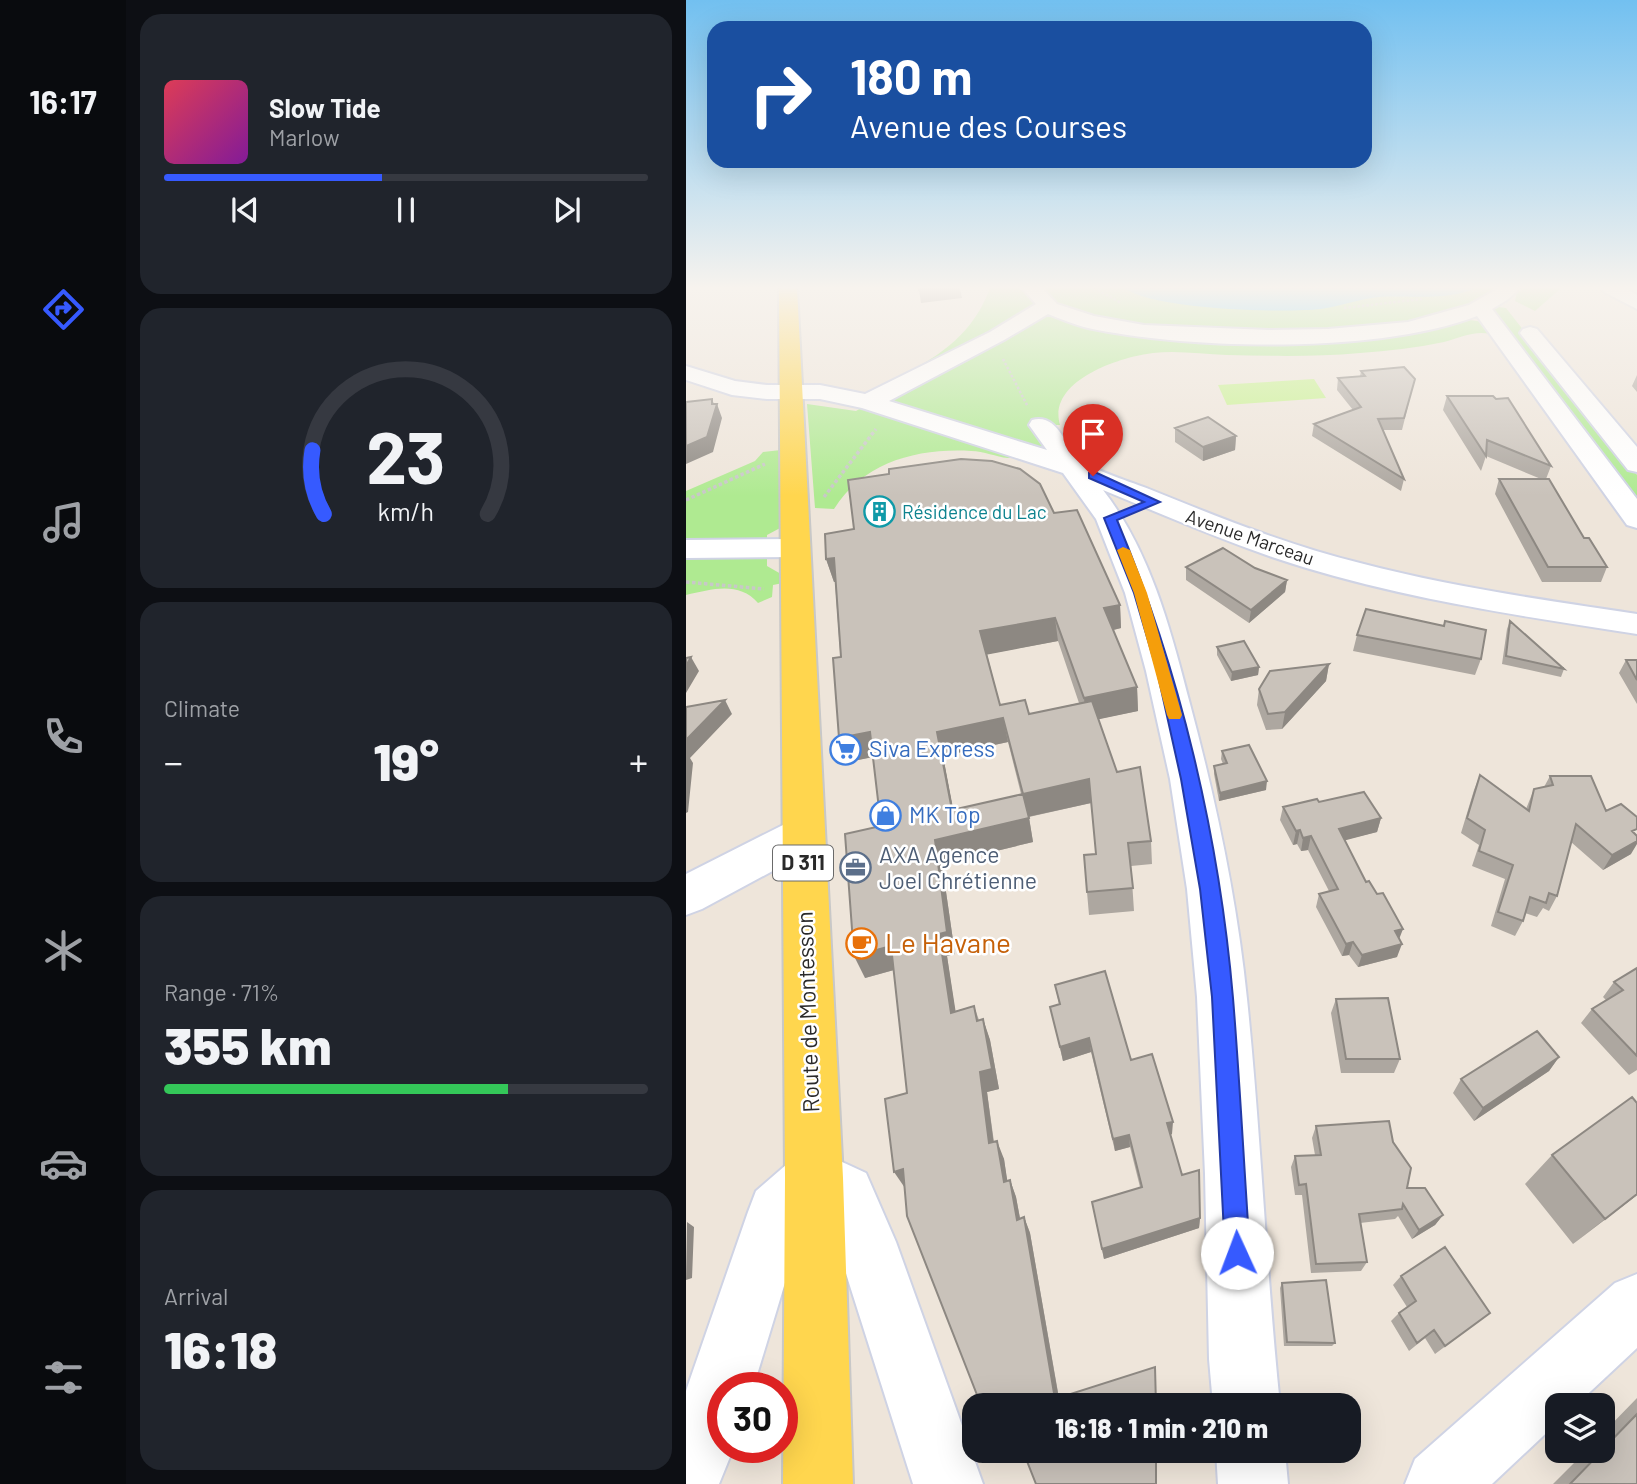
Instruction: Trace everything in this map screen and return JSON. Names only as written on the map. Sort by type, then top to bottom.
[{"type":"main road","name":"Route de Montesson","points":[[791,357],[802,835],[814,1178],[818,1484]]},
{"type":"street","points":[[868,402],[955,357]]},
{"type":"street","points":[[1535,357],[1637,519]]},
{"type":"street","points":[[1548,357],[1637,464]]},
{"type":"street","points":[[686,373],[732,387]]},
{"type":"street","points":[[686,384],[732,387]]},
{"type":"street","name":"Avenue Marceau","points":[[732,387],[767,392],[820,392],[868,402],[1072,467],[1284,551],[1353,571],[1475,599],[1637,624]]},
{"type":"street","points":[[1041,425],[1110,518],[1141,593],[1164,671],[1189,779],[1209,889],[1223,997],[1246,1393]]},
{"type":"street","points":[[1110,518],[1155,502]]},
{"type":"street","points":[[686,549],[796,557]]},
{"type":"street","points":[[686,896],[802,835]]},
{"type":"street","points":[[686,1478],[707,1429],[777,1213],[814,1178],[845,1194],[866,1242],[948,1484]]},
{"type":"street","points":[[1440,1484],[1629,1317]]},
{"type":"street","points":[[1251,1463],[1252,1484]]},
{"type":"path","points":[[1004,357],[1009,373],[1041,425]]},
{"type":"path","points":[[686,584],[757,590],[796,557],[850,460],[892,410]]},
{"type":"path","points":[[686,500],[757,469],[793,449]]},
{"type":"green space","points":[[934,357],[1131,357],[1089,374],[1064,396],[1059,409],[1060,425],[1042,425],[1055,445],[1008,458],[971,451],[931,452],[912,456],[876,469],[846,493],[834,509],[815,508],[807,404],[856,411],[908,380],[901,376]]},
{"type":"green space","points":[[1524,357],[1545,357],[1637,475],[1637,509]]},
{"type":"green space","points":[[1314,379],[1326,398],[1227,405],[1218,385]]},
{"type":"green space","points":[[781,450],[782,527],[767,535],[767,566],[781,574],[783,583],[773,585],[772,597],[758,603],[751,596],[725,588],[686,595],[686,491],[755,461],[763,452]]},
{"type":"building","points":[[1404,367],[1415,379],[1404,418],[1378,419],[1404,479],[1314,424],[1361,407],[1338,378],[1365,376],[1361,371]]},
{"type":"building","points":[[1447,396],[1508,398],[1551,466],[1487,440],[1486,456]]},
{"type":"building","points":[[712,399],[712,404],[717,404],[707,437],[686,446],[686,402]]},
{"type":"building","points":[[1208,417],[1236,436],[1203,447],[1175,428]]},
{"type":"building","points":[[961,459],[992,461],[1020,469],[1040,484],[1054,513],[1077,510],[1120,605],[1104,608],[1137,687],[1084,698],[1055,618],[980,631],[1000,705],[1025,700],[1029,714],[1092,701],[1117,772],[1140,767],[1151,841],[1128,843],[1133,888],[1087,892],[1084,855],[1096,854],[1089,779],[1023,794],[1029,818],[935,840],[947,932],[939,934],[951,1013],[974,1006],[977,1021],[983,1019],[992,1069],[980,1072],[989,1143],[997,1141],[1004,1182],[1010,1180],[1017,1220],[1024,1217],[1054,1393],[976,1393],[907,1216],[903,1169],[894,1172],[885,1099],[907,1093],[891,946],[854,956],[845,834],[881,826],[870,732],[839,738],[833,658],[841,657],[834,558],[826,559],[825,534],[854,529],[848,480],[889,474],[889,469]],"holes":[[[1003,718],[1023,794],[952,810],[937,732]]]},
{"type":"building","points":[[1499,479],[1549,479],[1584,538],[1589,538],[1607,567],[1548,567]]},
{"type":"building","points":[[1223,548],[1255,568],[1287,580],[1251,610],[1186,567]]},
{"type":"building","points":[[1366,609],[1444,626],[1445,621],[1486,630],[1481,659],[1357,635]]},
{"type":"building","points":[[1510,621],[1564,669],[1506,656]]},
{"type":"building","points":[[1244,641],[1259,667],[1232,672],[1217,647]]},
{"type":"building","points":[[1626,660],[1637,660],[1637,680]]},
{"type":"building","points":[[1329,664],[1285,712],[1268,714],[1259,689],[1270,671]]},
{"type":"building","points":[[725,700],[686,740],[686,707]]},
{"type":"building","points":[[1249,745],[1267,781],[1220,793],[1214,766],[1227,763],[1222,751]]},
{"type":"building","points":[[1480,775],[1529,811],[1534,789],[1553,785],[1550,776],[1591,776],[1606,811],[1621,804],[1637,817],[1637,829],[1632,831],[1637,836],[1637,841],[1612,855],[1576,824],[1557,896],[1549,893],[1546,903],[1530,897],[1523,921],[1498,912],[1513,865],[1479,851],[1485,830],[1467,818]]},
{"type":"building","points":[[1364,792],[1381,818],[1339,829],[1366,882],[1369,881],[1377,894],[1383,893],[1403,929],[1395,931],[1402,944],[1362,955],[1353,942],[1346,944],[1319,894],[1338,889],[1311,836],[1303,838],[1300,830],[1296,831],[1283,807]]},
{"type":"building","points":[[1637,968],[1637,1056],[1592,1009],[1623,990],[1614,982]]},
{"type":"building","points":[[1105,971],[1131,1060],[1152,1054],[1173,1122],[1167,1123],[1182,1175],[1199,1170],[1200,1218],[1102,1249],[1092,1202],[1142,1187],[1129,1135],[1113,1139],[1089,1038],[1060,1047],[1050,1007],[1060,1004],[1055,985]]},
{"type":"building","points":[[1388,998],[1400,1059],[1346,1059],[1336,999]]},
{"type":"building","points":[[1537,1031],[1559,1057],[1483,1108],[1461,1079]]},
{"type":"building","points":[[1632,1097],[1637,1103],[1637,1194],[1605,1219],[1552,1155]]},
{"type":"building","points":[[1389,1121],[1393,1142],[1411,1168],[1407,1188],[1425,1188],[1443,1215],[1419,1230],[1403,1204],[1402,1209],[1359,1214],[1367,1262],[1316,1264],[1306,1184],[1299,1185],[1295,1156],[1321,1155],[1316,1126]]},
{"type":"building","points":[[1445,1247],[1490,1313],[1445,1346],[1434,1330],[1417,1343],[1399,1313],[1416,1301],[1401,1276]]},
{"type":"building","points":[[1326,1280],[1335,1343],[1287,1342],[1282,1283]]},
{"type":"building","points":[[1155,1367],[1156,1393],[1074,1393]]},
{"type":"building","points":[[1637,1414],[1637,1484],[1570,1484],[1590,1463],[1615,1463],[1615,1437]]},
{"type":"building","points":[[1028,1463],[1156,1463],[1156,1484],[1036,1484]]},
{"type":"slow traffic","points":[[1123,550],[1141,593],[1175,715]]},
{"type":"place","name":"Résidence du Lac","points":[[879,512]]},
{"type":"place","name":"Siva Express","points":[[846,749]]},
{"type":"place","name":"MK Top","points":[[886,815]]},
{"type":"place","name":"AXA Agence Joel Chrétienne","points":[[856,868]]},
{"type":"place","name":"Le Havane","points":[[862,943]]},
{"type":"route","points":[[1093,476],[1155,502],[1110,518],[1141,593],[1164,671],[1189,779],[1209,889],[1223,997],[1237,1253]]}]
